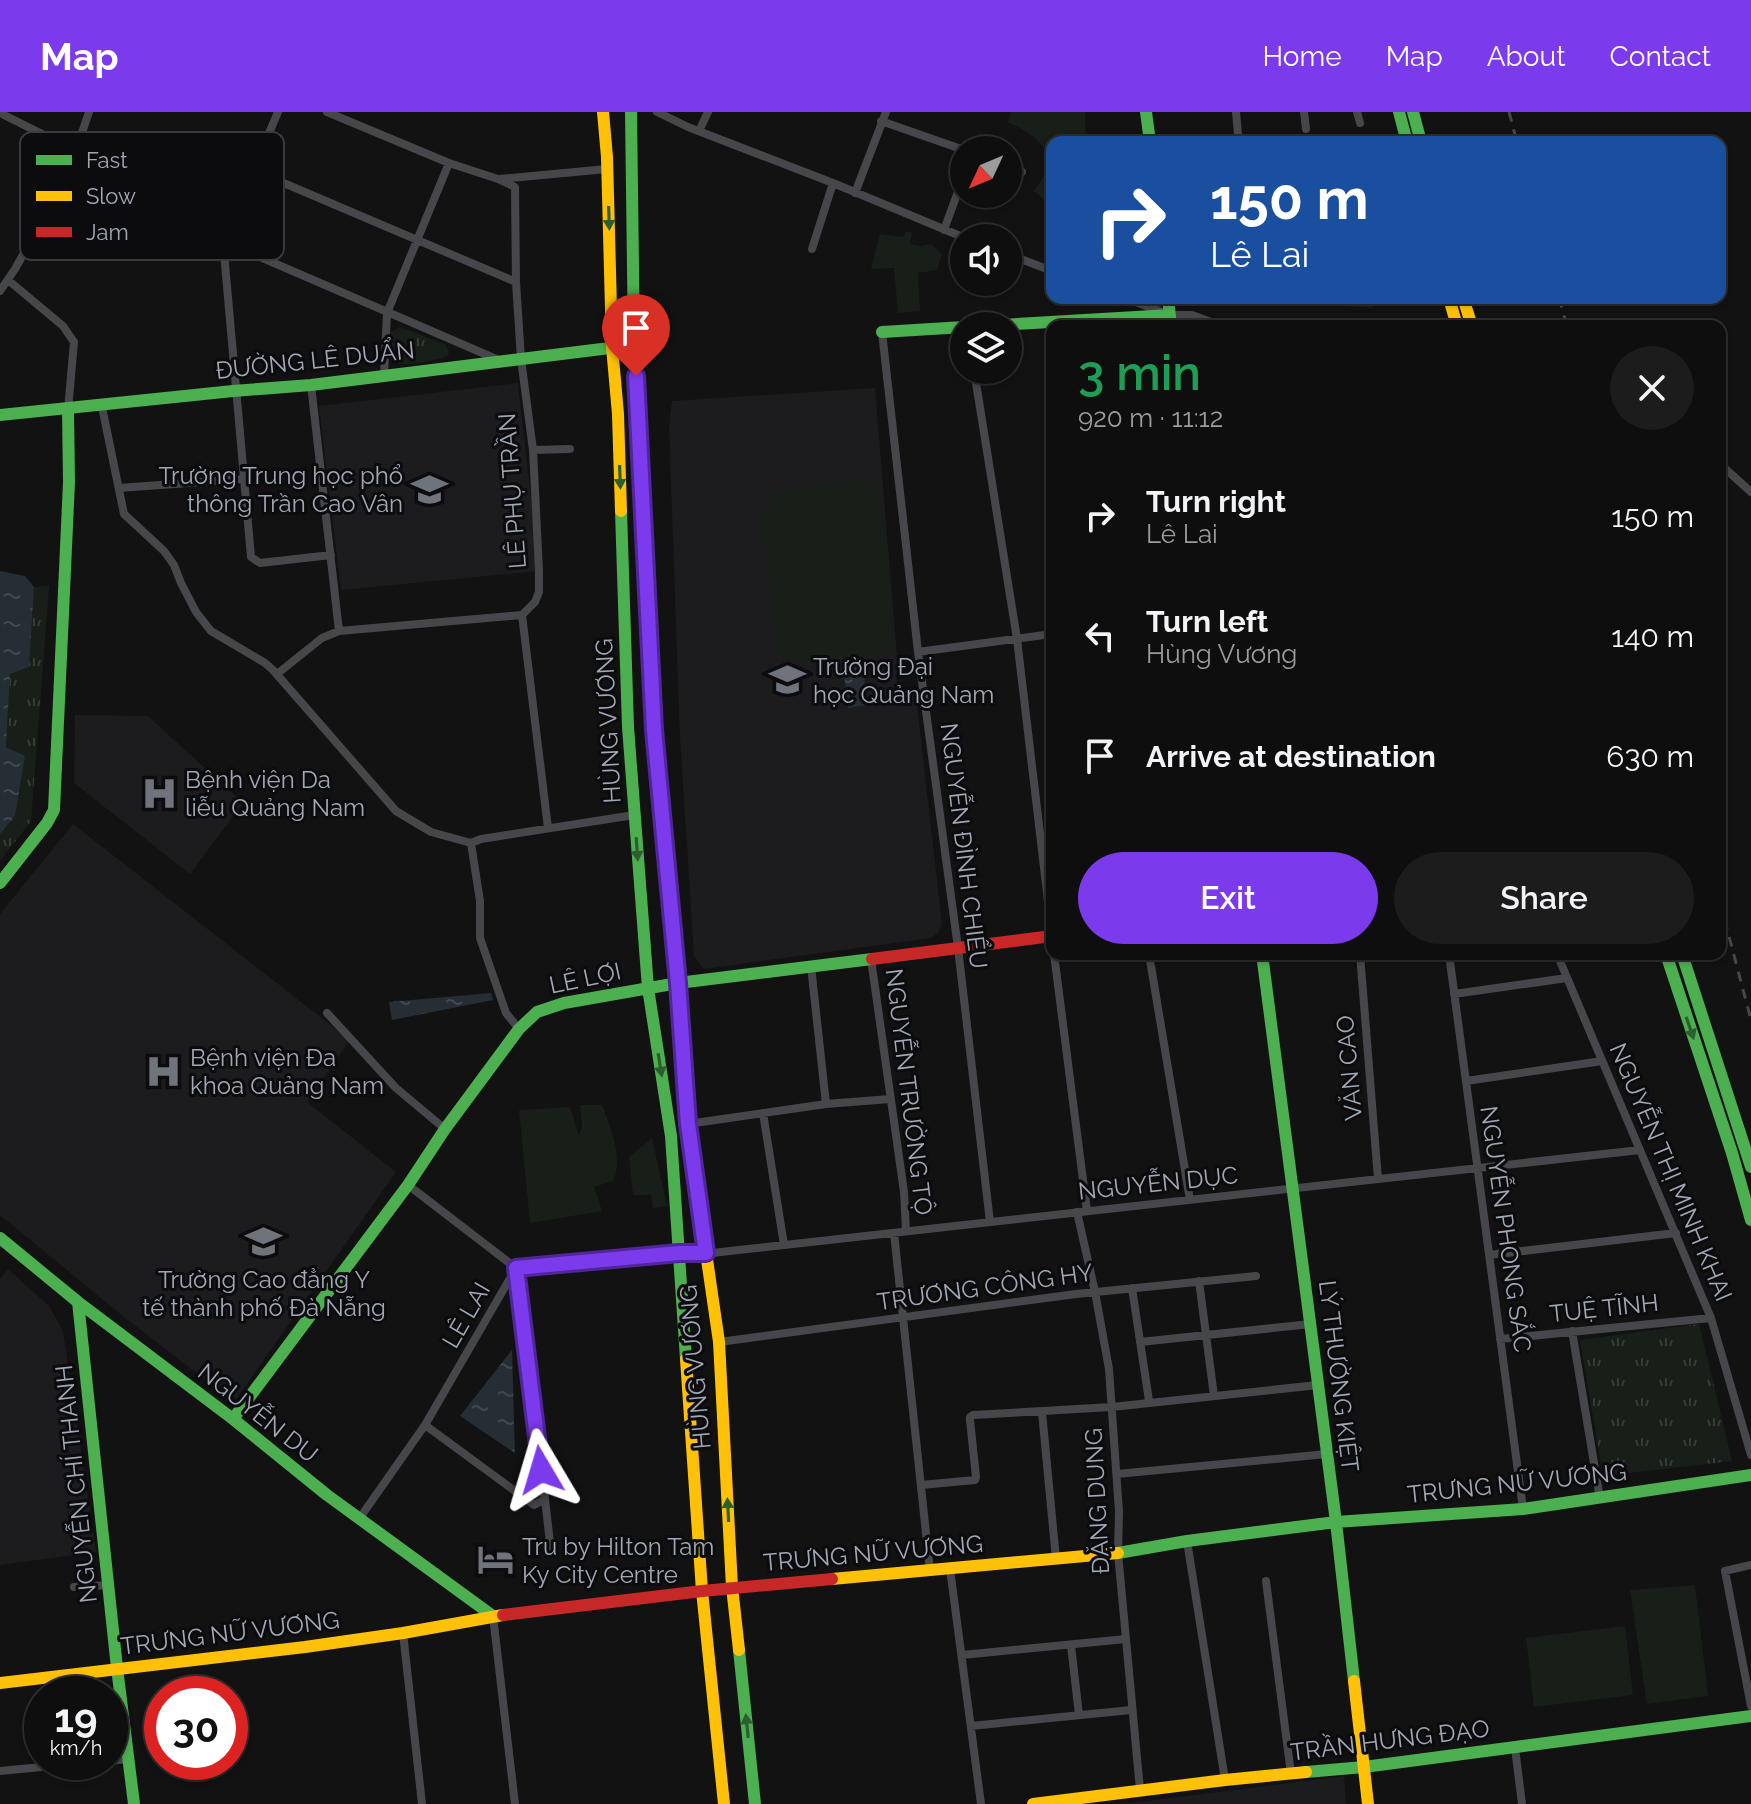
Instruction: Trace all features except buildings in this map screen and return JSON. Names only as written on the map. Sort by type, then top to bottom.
[{"type":"main road","name":"HÙNG VƯƠNG","points":[[603,112],[634,815],[648,988],[671,1136],[702,1591],[724,1804]]},
{"type":"main road","name":"HÙNG VƯƠNG","points":[[631,112],[634,345],[654,730],[688,1124],[719,1342],[732,1587],[755,1804]]},
{"type":"main road","points":[[1146,112],[1149,136]]},
{"type":"main road","points":[[1399,112],[1405,136]]},
{"type":"main road","points":[[1413,112],[1419,136]]},
{"type":"main road","points":[[1022,325],[1046,324]]},
{"type":"main road","points":[[882,332],[950,328]]},
{"type":"main road","name":"ĐƯỜNG LÊ DUẨN","points":[[0,415],[311,385],[634,345]]},
{"type":"main road","points":[[0,883],[52,817],[54,810],[69,482],[68,410]]},
{"type":"main road","name":"LÊ LỢI","points":[[233,1419],[408,1185],[519,1029],[537,1012],[564,1003],[678,983],[1046,936]]},
{"type":"main road","name":"LÝ THƯỜNG KIỆT","points":[[1263,960],[1336,1522],[1368,1804]]},
{"type":"main road","points":[[1668,960],[1751,1220]]},
{"type":"main road","points":[[1684,960],[1751,1167]]},
{"type":"main road","name":"NGUYỄN DU","points":[[0,1238],[359,1519],[493,1616]]},
{"type":"main road","name":"NGUYỄN CHÍ THANH","points":[[78,1302],[118,1676]]},
{"type":"main road","name":"TRƯNG NỮ VƯƠNG","points":[[0,1683],[305,1647],[493,1616],[732,1587],[1118,1553],[1336,1522],[1523,1509],[1751,1475]]},
{"type":"main road","name":"TRẦN HƯNG ĐẠO","points":[[1033,1804],[1225,1780],[1364,1767],[1751,1716]]},
{"type":"main road","name":"NGUYỄN CHÍ THANH","points":[[128,1759],[134,1804]]},
{"type":"street","points":[[82,132],[89,112]]},
{"type":"street","points":[[269,132],[278,112]]},
{"type":"street","points":[[327,112],[449,163],[498,179],[607,169]]},
{"type":"street","points":[[657,112],[950,232]]},
{"type":"street","points":[[699,131],[708,112]]},
{"type":"street","points":[[855,193],[886,112]]},
{"type":"street","points":[[1236,112],[1238,134]]},
{"type":"street","points":[[1304,112],[1306,129]]},
{"type":"street","points":[[1357,112],[1360,123]]},
{"type":"street","points":[[0,113],[38,132]]},
{"type":"street","points":[[881,121],[950,145]]},
{"type":"street","points":[[384,376],[387,313],[449,163]]},
{"type":"street","name":"LÊ PHỤ TRẦN","points":[[498,179],[515,187],[521,359],[533,450],[539,592],[535,602],[522,615]]},
{"type":"street","points":[[284,183],[516,282]]},
{"type":"street","points":[[812,249],[833,183]]},
{"type":"street","points":[[944,230],[952,208]]},
{"type":"street","points":[[0,291],[20,259]]},
{"type":"street","points":[[1022,259],[1046,269]]},
{"type":"street","points":[[225,260],[251,557],[260,563],[331,555]]},
{"type":"street","points":[[266,260],[502,361]]},
{"type":"street","points":[[8,280],[63,326],[74,342],[68,410]]},
{"type":"street","points":[[1137,304],[1170,320],[1192,315],[1206,320]]},
{"type":"street","name":"NGUYỄN ĐÌNH CHIỂU","points":[[882,332],[918,652],[958,948],[990,1222]]},
{"type":"street","points":[[976,384],[1017,639],[1046,884]]},
{"type":"street","points":[[311,385],[339,631]]},
{"type":"street","points":[[102,407],[124,514],[164,551],[196,612],[211,631],[265,663],[277,674],[396,811],[431,832],[471,843],[634,815]]},
{"type":"street","points":[[533,450],[570,449]]},
{"type":"street","points":[[1726,469],[1751,492]]},
{"type":"street","points":[[119,488],[243,479]]},
{"type":"street","points":[[277,674],[322,638],[339,631],[522,615],[548,828]]},
{"type":"street","points":[[918,652],[1046,635]]},
{"type":"street","points":[[471,843],[480,901],[480,938],[506,1013],[519,1029]]},
{"type":"street","name":"NGUYỄN TRƯỜNG TỘ","points":[[871,959],[904,1192],[906,1231]]},
{"type":"street","points":[[1055,960],[1087,1211]]},
{"type":"street","points":[[1150,960],[1190,1200]]},
{"type":"street","name":"VĂN CAO","points":[[1360,960],[1378,1179]]},
{"type":"street","name":"NGUYỄN PHONG SẮC","points":[[1450,960],[1523,1509]]},
{"type":"street","name":"NGUYỄN THỊ MINH KHAI","points":[[1560,960],[1711,1318],[1751,1455]]},
{"type":"street","points":[[811,966],[826,1104]]},
{"type":"street","points":[[1454,994],[1567,978]]},
{"type":"street","points":[[327,1013],[396,1088],[445,1129]]},
{"type":"street","points":[[1466,1081],[1602,1061]]},
{"type":"street","points":[[688,1124],[826,1104],[890,1099]]},
{"type":"street","points":[[763,1113],[784,1245]]},
{"type":"street","name":"NGUYỄN DỤC","points":[[679,1253],[784,1245],[1640,1150]]},
{"type":"street","points":[[408,1185],[516,1268],[551,1552]]},
{"type":"street","name":"ĐẶNG DUNG","points":[[1077,1212],[1109,1369],[1119,1512],[1118,1553],[1140,1790]]},
{"type":"street","points":[[894,1233],[930,1571]]},
{"type":"street","points":[[1489,1255],[1676,1233]]},
{"type":"street","name":"LÊ LAI","points":[[359,1519],[425,1425],[516,1268],[679,1253]]},
{"type":"street","name":"TRƯƠNG CÔNG HY","points":[[719,1342],[1095,1292],[1256,1276]]},
{"type":"street","points":[[1199,1281],[1214,1396]]},
{"type":"street","points":[[1132,1288],[1149,1401]]},
{"type":"street","name":"TUỆ TĨNH","points":[[1500,1339],[1711,1318]]},
{"type":"street","points":[[1140,1342],[1311,1324]]},
{"type":"street","points":[[1572,1331],[1600,1499]]},
{"type":"street","points":[[921,1485],[975,1480],[970,1417],[1112,1407],[1318,1385]]},
{"type":"street","points":[[1042,1412],[1056,1559]]},
{"type":"street","points":[[425,1425],[534,1505],[545,1499]]},
{"type":"street","points":[[1117,1474],[1327,1454]]},
{"type":"street","points":[[1187,1541],[1225,1780]]},
{"type":"street","points":[[1751,1565],[1725,1571],[1751,1706]]},
{"type":"street","points":[[950,1569],[981,1804]]},
{"type":"street","points":[[1266,1581],[1291,1774]]},
{"type":"street","points":[[74,1587],[109,1585]]},
{"type":"street","points":[[493,1616],[515,1804]]},
{"type":"street","points":[[403,1633],[422,1804]]},
{"type":"street","points":[[962,1655],[1126,1639]]},
{"type":"street","points":[[1071,1645],[1079,1715]]},
{"type":"street","points":[[971,1726],[1131,1710]]},
{"type":"street","points":[[1515,1748],[1522,1804]]},
{"type":"street","points":[[0,1771],[24,1769]]},
{"type":"shaded area","points":[[1315,304],[1373,304],[1373,308]]},
{"type":"shaded area","name":"Trường Trung học phổ thông Trần Cao Vân","points":[[518,383],[539,571],[341,590],[319,406]]},
{"type":"shaded area","name":"Trường Đại học Quảng Nam","points":[[875,388],[898,669],[896,678],[903,688],[915,687],[942,924],[938,933],[931,938],[704,969],[694,956],[680,737],[669,426],[672,401]]},
{"type":"shaded area","name":"Bệnh viện Da liễu Quảng Nam","points":[[75,715],[148,716],[243,803],[190,874],[74,783]]},
{"type":"shaded area","name":"Bệnh viện Đa khoa Quảng Nam","points":[[73,824],[350,1040],[307,1102],[396,1172],[237,1398],[225,1395],[0,1215],[0,914]]},
{"type":"shaded area","points":[[8,1269],[49,1306],[63,1331],[96,1552],[0,1565],[0,1279]]},
{"type":"shaded area","points":[[1344,1776],[1346,1804],[1119,1804],[1139,1802]]},
{"type":"green space","points":[[1011,112],[1085,112],[1086,136],[1046,136],[1046,151],[1033,137],[1008,122]]},
{"type":"green space","points":[[1046,173],[1046,202],[1034,191]]},
{"type":"green space","points":[[906,231],[912,233],[910,244],[931,244],[942,254],[937,270],[918,273],[920,311],[898,313],[894,268],[871,269],[880,234],[903,237]]},
{"type":"green space","points":[[400,327],[446,345],[449,354],[427,362],[399,363],[391,356],[390,333]]},
{"type":"green space","points":[[877,477],[889,573],[894,652],[839,660],[784,659],[777,647],[762,521],[773,494],[792,487]]},
{"type":"green space","points":[[49,586],[31,821],[0,861],[0,834],[15,816],[6,747],[10,673],[29,667],[34,587]]},
{"type":"green space","points":[[580,1105],[602,1105],[615,1143],[617,1163],[613,1181],[594,1187],[602,1211],[530,1223],[519,1110],[570,1107],[579,1136],[582,1127]]},
{"type":"green space","points":[[652,1138],[667,1206],[653,1208],[651,1195],[633,1195],[629,1157]]},
{"type":"green space","points":[[1699,1324],[1732,1461],[1603,1476],[1580,1340]]},
{"type":"green space","points":[[1695,1585],[1708,1696],[1647,1704],[1630,1590]]},
{"type":"green space","points":[[1625,1626],[1633,1695],[1534,1707],[1526,1638]]},
{"type":"water","points":[[0,571],[25,576],[34,587],[29,667],[10,674],[6,747],[25,756],[15,816],[0,834]]},
{"type":"water","points":[[863,662],[866,705],[848,708],[843,664]]},
{"type":"water","points":[[491,993],[493,1000],[392,1020],[389,1002]]},
{"type":"water","points":[[512,1350],[515,1453],[460,1416]]},
{"type":"railway","points":[[1509,112],[1515,136]]},
{"type":"railway","points":[[1561,304],[1565,320]]},
{"type":"railway","points":[[1726,925],[1751,1020]]},
{"type":"traffic: fast","points":[[631,112],[634,345],[654,730],[688,1124],[702,1225]]},
{"type":"traffic: fast","points":[[1146,112],[1149,136]]},
{"type":"traffic: fast","points":[[1399,112],[1405,136]]},
{"type":"traffic: fast","points":[[1413,112],[1419,136]]},
{"type":"traffic: fast","points":[[1169,304],[1170,320]]},
{"type":"traffic: fast","points":[[1085,320],[1170,315]]},
{"type":"traffic: fast","points":[[1022,324],[1046,322]]},
{"type":"traffic: fast","points":[[882,332],[950,328]]},
{"type":"traffic: fast","points":[[0,415],[311,385],[634,345]]},
{"type":"traffic: fast","points":[[0,883],[54,810],[69,482],[68,410]]},
{"type":"traffic: fast","points":[[621,511],[628,727],[648,988],[671,1136],[686,1359]]},
{"type":"traffic: fast","points":[[233,1419],[408,1185],[519,1029],[537,1012],[564,1003],[678,983],[872,959]]},
{"type":"traffic: fast","points":[[1263,960],[1354,1681]]},
{"type":"traffic: fast","points":[[1668,960],[1751,1220]]},
{"type":"traffic: fast","points":[[1684,960],[1751,1167]]},
{"type":"traffic: fast","points":[[0,1238],[327,1495],[493,1616]]},
{"type":"traffic: fast","points":[[78,1302],[134,1804]]},
{"type":"traffic: fast","points":[[1118,1553],[1336,1522],[1523,1509],[1751,1475]]},
{"type":"traffic: fast","points":[[739,1650],[755,1804]]},
{"type":"traffic: fast","points":[[1306,1772],[1751,1716]]},
{"type":"traffic: slow","points":[[603,112],[621,511]]},
{"type":"traffic: slow","points":[[1451,304],[1455,320]]},
{"type":"traffic: slow","points":[[1465,304],[1470,320]]},
{"type":"traffic: slow","points":[[702,1225],[719,1342],[732,1587],[739,1650]]},
{"type":"traffic: slow","points":[[686,1359],[702,1591],[724,1804]]},
{"type":"traffic: slow","points":[[832,1579],[1118,1553]]},
{"type":"traffic: slow","points":[[0,1683],[305,1647],[503,1615]]},
{"type":"traffic: slow","points":[[1354,1681],[1368,1804]]},
{"type":"traffic: slow","points":[[1033,1804],[1306,1772]]},
{"type":"traffic: jam","points":[[872,959],[1046,937]]},
{"type":"traffic: jam","points":[[503,1615],[832,1579]]},
{"type":"place","name":"Trường Trung học phổ thông Trần Cao Vân","points":[[429,489]]},
{"type":"place","name":"Trường Đại học Quảng Nam","points":[[787,680]]},
{"type":"place","name":"Bệnh viện Da liễu Quảng Nam","points":[[159,793]]},
{"type":"place","name":"Bệnh viện Đa khoa Quảng Nam","points":[[164,1071]]},
{"type":"place","name":"Trường Cao đẳng Y tế thành phố Đà Nẵng","points":[[264,1242]]},
{"type":"place","name":"Tru by Hilton Tam Ky City Centre","points":[[496,1560]]},
{"type":"route","points":[[541,1470],[516,1268],[706,1253],[688,1124],[654,730],[636,376]]}]
